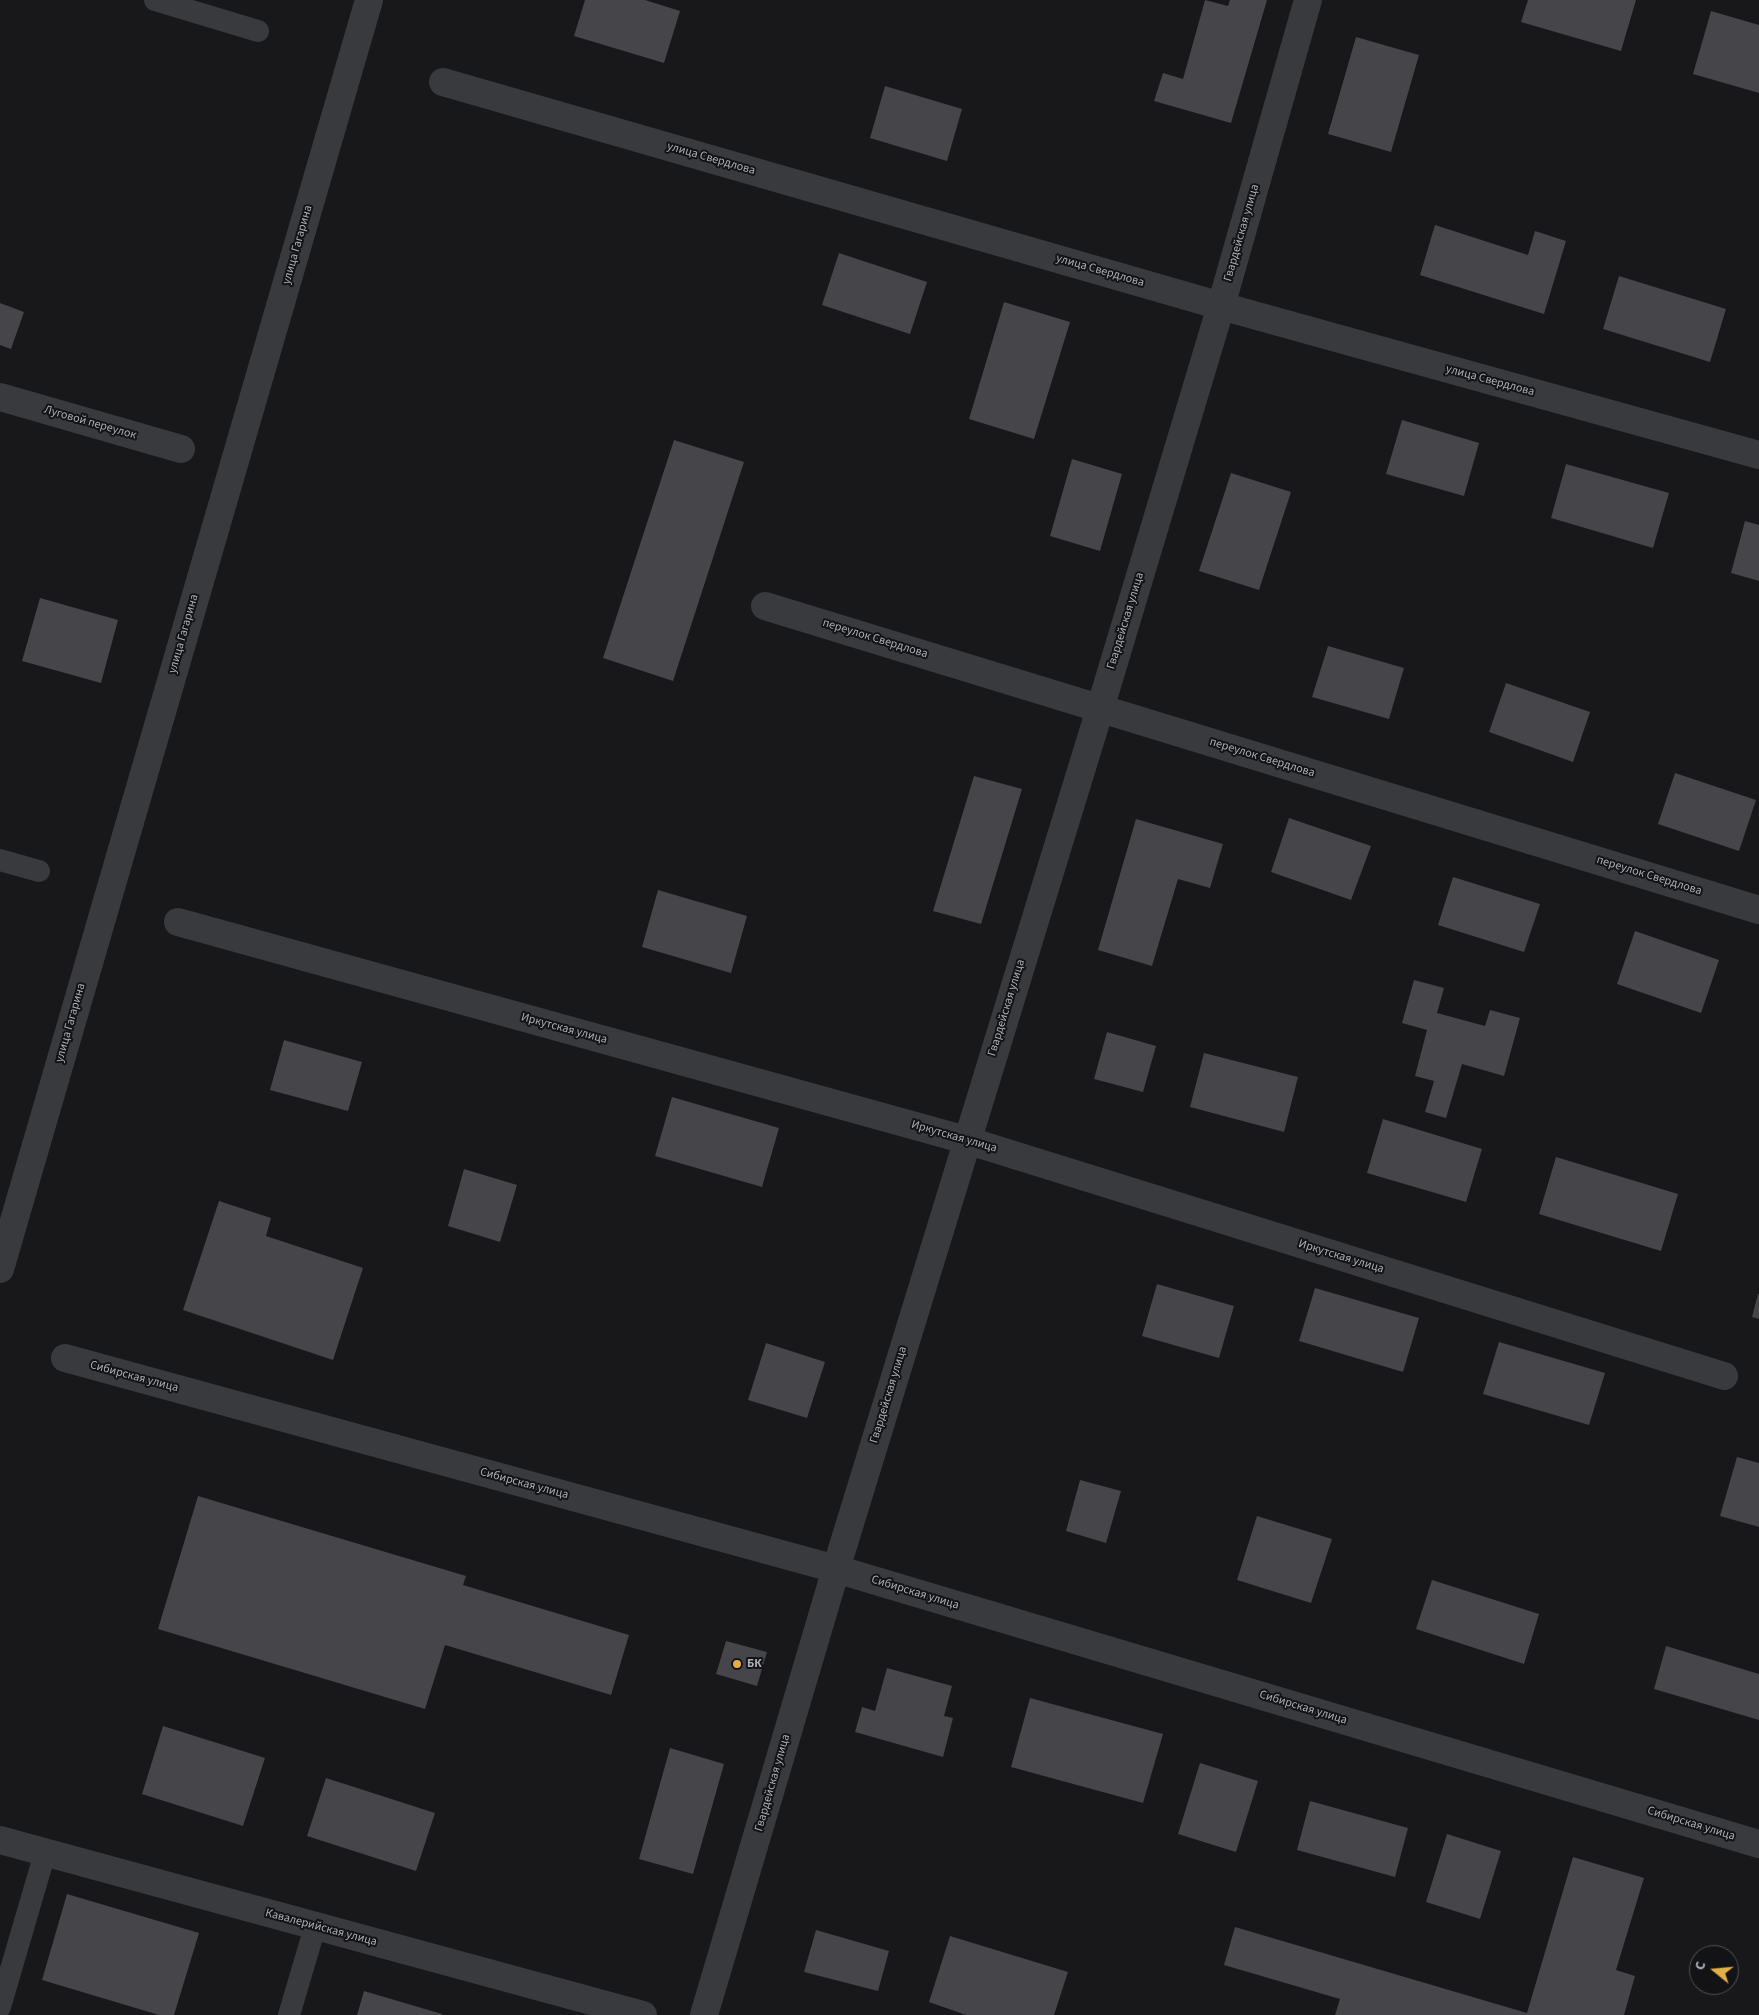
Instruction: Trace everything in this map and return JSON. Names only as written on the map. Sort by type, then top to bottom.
[{"type":"street","name":"улица Гагарина","points":[[0,1269],[369,0]]},
{"type":"street","name":"Гвардейская улица","points":[[704,2015],[836,1569],[966,1140],[1100,709],[1221,306],[1308,0]]},
{"type":"street","name":"улица Свердлова","points":[[443,82],[1221,306],[1759,455]]},
{"type":"street","name":"Луговой переулок","points":[[0,397],[181,449]]},
{"type":"street","name":"переулок Свердлова","points":[[765,606],[1759,910]]},
{"type":"street","name":"Иркутская улица","points":[[178,922],[966,1140],[1724,1376]]},
{"type":"street","name":"Сибирская улица","points":[[65,1358],[836,1569],[1759,1844]]},
{"type":"street","name":"Кавалерийская улица","points":[[0,1840],[643,2015]]},
{"type":"lane","points":[[155,0],[258,31]]},
{"type":"lane","points":[[0,860],[39,872]]},
{"type":"lane","points":[[0,2007],[45,1853]]},
{"type":"lane","points":[[289,2015],[315,1927]]},
{"type":"building","points":[[585,0],[645,0],[680,11],[664,63],[574,36]]},
{"type":"building","points":[[1205,0],[1228,6],[1230,0],[1267,0],[1231,123],[1154,101],[1163,73],[1183,79]]},
{"type":"building","points":[[1528,0],[1636,0],[1621,51],[1521,22]]},
{"type":"building","points":[[1711,11],[1759,25],[1759,93],[1693,74]]},
{"type":"building","points":[[1356,37],[1419,55],[1391,152],[1328,134]]},
{"type":"building","points":[[885,86],[962,109],[947,161],[870,138]]},
{"type":"building","points":[[1435,225],[1528,255],[1535,231],[1566,241],[1544,314],[1420,275]]},
{"type":"building","points":[[839,253],[927,282],[910,334],[822,305]]},
{"type":"building","points":[[1619,276],[1726,309],[1710,362],[1603,329]]},
{"type":"building","points":[[1004,302],[1070,322],[1034,439],[969,419]]},
{"type":"building","points":[[0,303],[24,312],[11,349],[0,345]]},
{"type":"building","points":[[1402,420],[1479,443],[1464,496],[1386,474]]},
{"type":"building","points":[[674,440],[744,462],[673,681],[603,658]]},
{"type":"building","points":[[1072,459],[1122,474],[1100,551],[1050,536]]},
{"type":"building","points":[[1566,464],[1669,493],[1653,548],[1551,518]]},
{"type":"building","points":[[1231,473],[1291,492],[1259,590],[1199,571]]},
{"type":"building","points":[[1745,521],[1759,525],[1759,581],[1731,573]]},
{"type":"building","points":[[40,598],[118,620],[101,683],[22,661]]},
{"type":"building","points":[[1328,646],[1404,668],[1389,719],[1312,697]]},
{"type":"building","points":[[1506,683],[1590,712],[1573,762],[1489,732]]},
{"type":"building","points":[[1675,773],[1756,800],[1739,851],[1658,824]]},
{"type":"building","points":[[974,776],[1022,789],[981,924],[933,911]]},
{"type":"building","points":[[1289,818],[1371,846],[1351,900],[1271,872]]},
{"type":"building","points":[[1136,819],[1223,844],[1210,888],[1178,879],[1152,966],[1098,950]]},
{"type":"building","points":[[1453,877],[1540,904],[1524,952],[1438,925]]},
{"type":"building","points":[[658,890],[747,916],[731,973],[642,947]]},
{"type":"building","points":[[1635,931],[1719,960],[1701,1013],[1617,984]]},
{"type":"building","points":[[1414,980],[1444,988],[1437,1013],[1485,1026],[1490,1010],[1520,1018],[1504,1076],[1462,1064],[1446,1118],[1425,1112],[1434,1081],[1415,1076],[1427,1030],[1402,1023]]},
{"type":"building","points":[[1107,1032],[1156,1046],[1143,1092],[1094,1079]]},
{"type":"building","points":[[284,1040],[362,1062],[348,1111],[270,1090]]},
{"type":"building","points":[[1204,1053],[1298,1077],[1284,1132],[1190,1107]]},
{"type":"building","points":[[672,1097],[779,1128],[762,1187],[655,1156]]},
{"type":"building","points":[[1383,1119],[1482,1149],[1466,1202],[1367,1173]]},
{"type":"building","points":[[1556,1157],[1678,1194],[1661,1251],[1539,1214]]},
{"type":"building","points":[[464,1169],[517,1185],[500,1242],[448,1226]]},
{"type":"building","points":[[219,1201],[271,1218],[266,1236],[363,1268],[333,1360],[183,1310]]},
{"type":"building","points":[[1157,1284],[1234,1306],[1219,1358],[1142,1336]]},
{"type":"building","points":[[1315,1288],[1419,1318],[1403,1372],[1299,1341]]},
{"type":"building","points":[[1759,1294],[1759,1319],[1752,1317]]},
{"type":"building","points":[[1499,1342],[1605,1373],[1589,1425],[1483,1394]]},
{"type":"building","points":[[766,1343],[825,1362],[807,1418],[748,1400]]},
{"type":"building","points":[[1737,1457],[1759,1463],[1759,1527],[1720,1516]]},
{"type":"building","points":[[1080,1480],[1121,1491],[1106,1543],[1066,1531]]},
{"type":"building","points":[[198,1496],[466,1576],[463,1585],[629,1635],[611,1695],[445,1645],[425,1709],[158,1629]]},
{"type":"building","points":[[1257,1516],[1332,1539],[1311,1603],[1237,1580]]},
{"type":"building","points":[[1432,1580],[1539,1614],[1524,1664],[1416,1629]]},
{"type":"building","points":[[726,1641],[767,1652],[757,1686],[716,1674]]},
{"type":"building","points":[[1666,1646],[1759,1674],[1759,1720],[1654,1689]]},
{"type":"building","points":[[887,1668],[952,1686],[944,1716],[953,1718],[943,1757],[855,1732],[862,1707],[875,1711]]},
{"type":"building","points":[[1030,1698],[1163,1734],[1143,1803],[1011,1767]]},
{"type":"building","points":[[163,1726],[265,1758],[243,1826],[142,1794]]},
{"type":"building","points":[[670,1748],[724,1764],[693,1874],[639,1859]]},
{"type":"building","points":[[1200,1763],[1258,1781],[1236,1852],[1178,1834]]},
{"type":"building","points":[[326,1778],[435,1813],[416,1871],[307,1836]]},
{"type":"building","points":[[1310,1801],[1408,1828],[1395,1877],[1297,1850]]},
{"type":"building","points":[[1447,1834],[1501,1851],[1480,1919],[1426,1902]]},
{"type":"building","points":[[1573,1857],[1644,1878],[1616,1970],[1635,1976],[1624,2015],[1335,2015],[1340,1999],[1224,1965],[1235,1927],[1527,2013]]},
{"type":"building","points":[[67,1894],[199,1933],[174,2015],[159,2015],[42,1980]]},
{"type":"building","points":[[816,1930],[889,1951],[878,1991],[804,1972]]},
{"type":"building","points":[[950,1936],[1068,1972],[1054,2015],[966,2015],[929,2002]]},
{"type":"building","points":[[364,1991],[442,2014],[442,2015],[357,2015]]},
{"type":"place","name":"БК","points":[[737,1664]]}]
